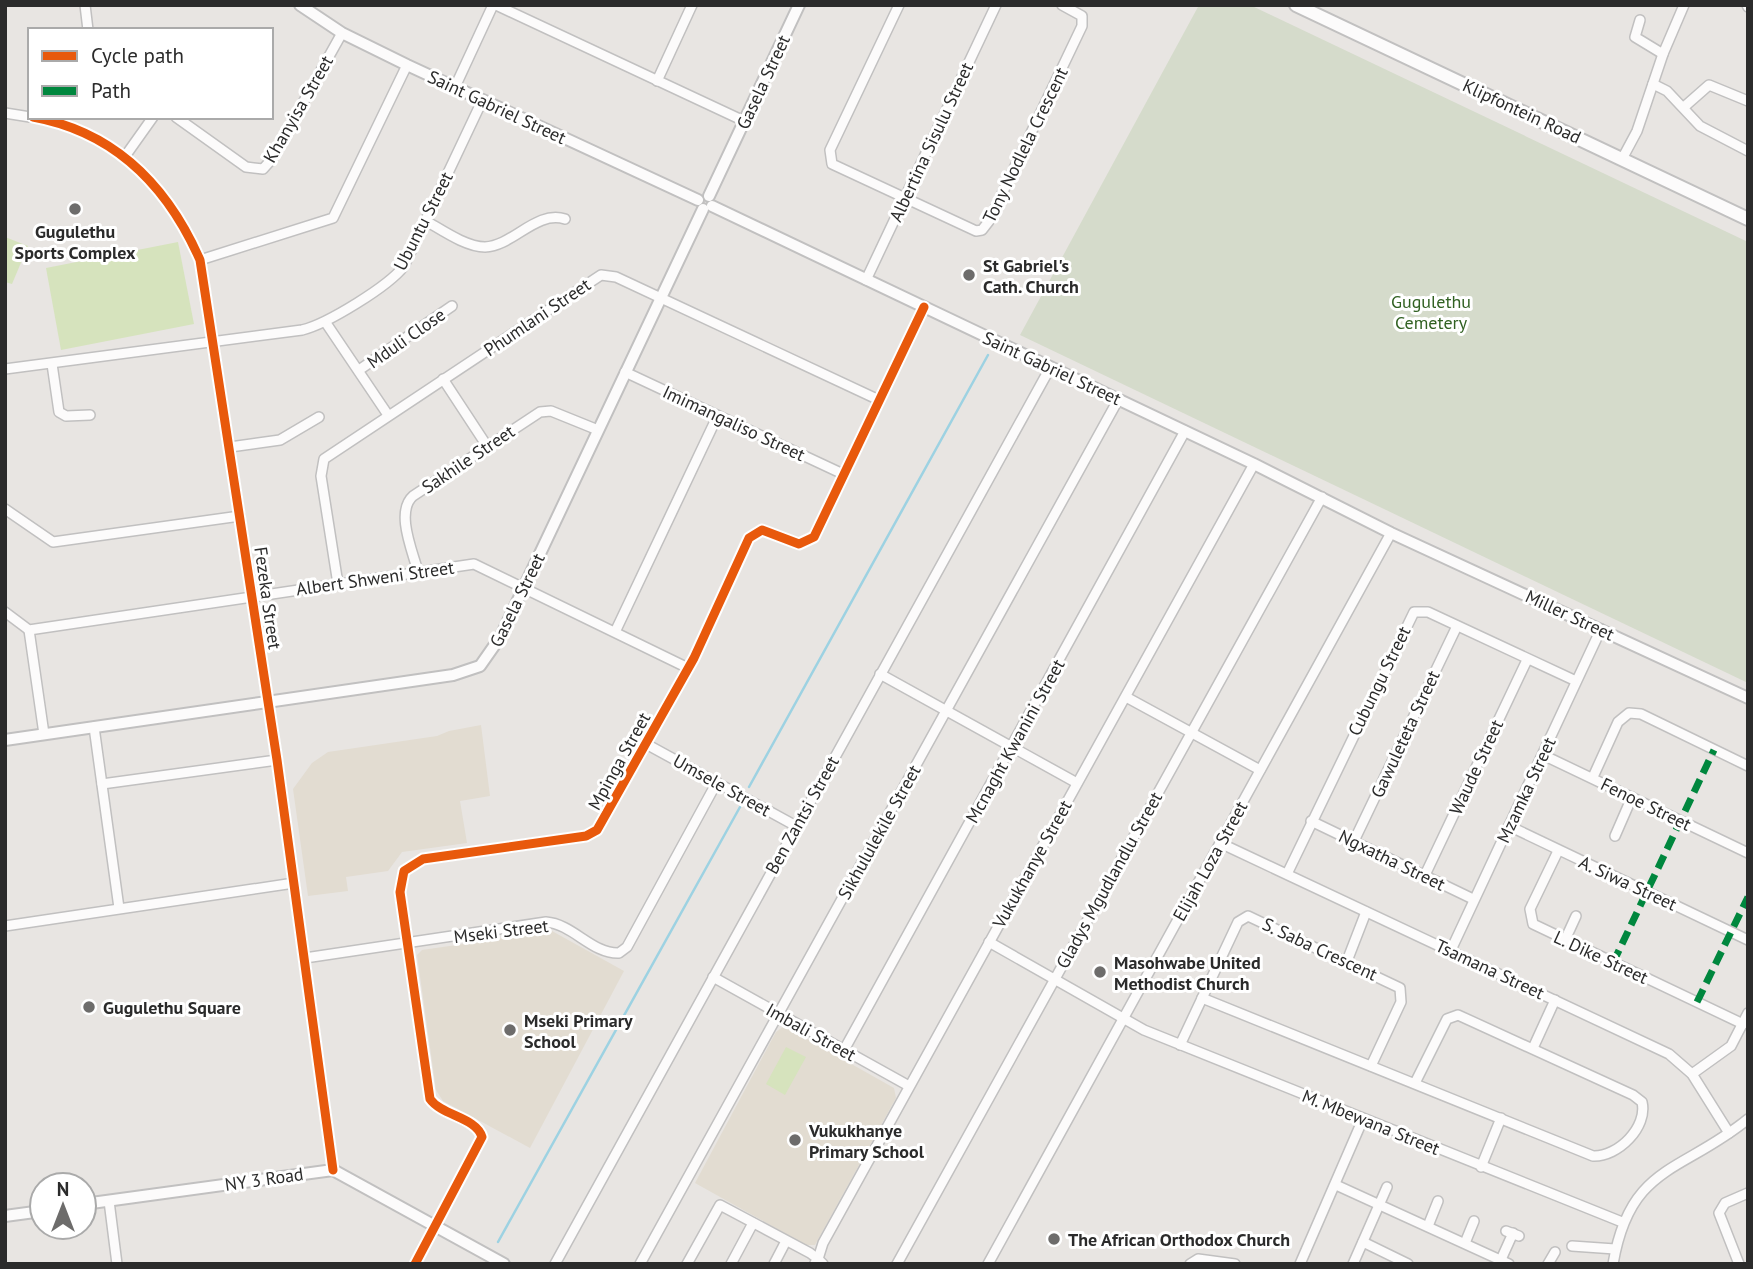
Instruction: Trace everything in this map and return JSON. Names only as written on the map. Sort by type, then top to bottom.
[{"type":"main road","name":"Klipfontein Road","points":[[1296,5],[1748,219]]},
{"type":"street","points":[[85,5],[88,28]]},
{"type":"street","name":"Saint Gabriel Street","points":[[300,5],[342,33],[407,65],[924,307],[1254,464],[1391,533]]},
{"type":"street","points":[[455,87],[495,5],[744,121]]},
{"type":"street","points":[[657,81],[692,5]]},
{"type":"street","name":"Gasela Street","points":[[5,740],[465,673],[480,666],[493,652],[799,5]]},
{"type":"street","name":"Tony Nodlela Crescent","points":[[899,5],[829,155],[832,164],[967,229],[980,231],[989,221],[1082,26],[1082,16],[1062,5]]},
{"type":"street","name":"Albertina Sisulu Street","points":[[866,280],[996,5]]},
{"type":"street","points":[[1622,159],[1637,131],[1663,54],[1684,5]]},
{"type":"street","points":[[1640,20],[1635,37],[1663,54]]},
{"type":"street","name":"Khanyisa Street","points":[[179,119],[246,167],[263,169],[271,160],[342,33]]},
{"type":"street","points":[[200,260],[333,218],[407,65]]},
{"type":"street","points":[[1653,84],[1684,107],[1700,126],[1746,147]]},
{"type":"street","points":[[1684,107],[1709,85],[1748,101]]},
{"type":"street","name":"Ubuntu Street","points":[[5,369],[214,343],[302,330],[326,323],[400,271],[482,101]]},
{"type":"street","name":"Fezeka Street","points":[[5,113],[28,117]]},
{"type":"street","name":"Fezeka Street","points":[[38,119],[85,132],[126,155],[172,205],[200,260],[277,760],[333,1170]]},
{"type":"street","points":[[126,155],[152,119]]},
{"type":"street","points":[[426,221],[483,247],[501,243],[551,218],[565,219]]},
{"type":"street","name":"Phumlani Street","points":[[338,584],[321,464],[330,454],[601,275],[611,274],[879,400]]},
{"type":"street","name":"Mduli Close","points":[[359,370],[452,306]]},
{"type":"street","name":"Mpinga Street","points":[[415,1264],[482,1137],[476,1127],[438,1107],[430,1099],[399,886],[401,877],[409,865],[423,859],[594,833],[648,745],[688,668],[749,538],[762,530],[794,542],[810,541],[924,307]]},
{"type":"street","points":[[326,323],[388,415]]},
{"type":"street","points":[[52,364],[59,412],[66,416],[90,415]]},
{"type":"street","name":"Ben Zantsi Street","points":[[555,1264],[1050,368]]},
{"type":"street","name":"Imimangaliso Street","points":[[625,372],[842,474]]},
{"type":"street","points":[[443,379],[487,446]]},
{"type":"street","name":"Sikhululekile Street","points":[[640,1264],[1118,400]]},
{"type":"street","name":"Sakhile Street","points":[[418,572],[404,514],[406,504],[487,446],[545,411],[598,430]]},
{"type":"street","points":[[230,447],[280,440],[319,417]]},
{"type":"street","points":[[616,631],[717,417]]},
{"type":"street","name":"Mcnaght Kwanini Street","points":[[844,1050],[1185,432]]},
{"type":"street","name":"Vukukhanye Street","points":[[818,1262],[823,1243],[1254,464]]},
{"type":"street","name":"Gladys Mgudlandlu Street","points":[[897,1264],[1322,497]]},
{"type":"street","points":[[5,509],[53,542],[240,516]]},
{"type":"street","name":"Miller Street","points":[[1391,533],[1748,698]]},
{"type":"street","name":"Elijah Loza Street","points":[[988,1264],[1391,533]]},
{"type":"street","name":"Albert Shweni Street","points":[[29,629],[474,564],[688,668]]},
{"type":"street","name":"Cubungu Street","points":[[1287,874],[1412,614],[1425,611],[1576,681]]},
{"type":"street","points":[[5,612],[29,629],[44,734]]},
{"type":"street","name":"Gawuleteta Street","points":[[1354,841],[1457,626]]},
{"type":"street","name":"Mzamka Street","points":[[1451,950],[1601,629]]},
{"type":"street","name":"Waude Street","points":[[1425,875],[1527,660]]},
{"type":"street","points":[[880,674],[1076,783]]},
{"type":"street","points":[[1125,697],[1260,771]]},
{"type":"street","points":[[1593,778],[1618,722],[1629,713],[1641,715],[1748,766]]},
{"type":"street","points":[[94,727],[119,908]]},
{"type":"street","name":"Umsele Street","points":[[648,745],[796,826]]},
{"type":"street","name":"Fenoe Street","points":[[1543,755],[1748,853]]},
{"type":"street","points":[[102,784],[277,760]]},
{"type":"street","name":"Mseki Street","points":[[305,958],[546,922],[558,924],[609,952],[623,951],[717,782]]},
{"type":"street","points":[[1615,836],[1632,797]]},
{"type":"street","name":"Ngxatha Street","points":[[1311,821],[1473,900]]},
{"type":"street","name":"A. Siwa Street","points":[[1509,826],[1748,940]]},
{"type":"street","name":"Tsamana Street","points":[[1220,843],[1669,1054],[1692,1074],[1729,1133]]},
{"type":"street","name":"L. Dike Street","points":[[1558,850],[1531,906],[1530,918],[1536,926],[1743,1024]]},
{"type":"street","points":[[5,926],[294,883]]},
{"type":"street","points":[[1347,961],[1366,912]]},
{"type":"street","points":[[1565,940],[1576,916]]},
{"type":"street","name":"S. Saba Crescent","points":[[1180,1045],[1238,922],[1245,917],[1259,920],[1398,986],[1403,996],[1371,1066]]},
{"type":"street","name":"M. Mbewana Street","points":[[989,942],[1123,1018],[1180,1045],[1622,1222]]},
{"type":"street","name":"Imbali Street","points":[[713,978],[909,1086]]},
{"type":"street","points":[[1202,998],[1596,1157],[1620,1146],[1640,1122],[1643,1109],[1639,1098],[1533,1048],[1454,1015],[1447,1019],[1415,1083]]},
{"type":"street","points":[[1533,1048],[1555,1000]]},
{"type":"street","points":[[1692,1074],[1726,1051],[1748,1013]]},
{"type":"street","points":[[1482,1167],[1501,1118]]},
{"type":"street","points":[[1300,1264],[1363,1119]]},
{"type":"street","points":[[1613,1264],[1622,1222],[1634,1201],[1655,1179],[1748,1119]]},
{"type":"street","points":[[333,1170],[504,1264]]},
{"type":"street","name":"NY 3 Road","points":[[98,1202],[333,1170]]},
{"type":"street","points":[[1336,1185],[1503,1263],[1513,1233]]},
{"type":"street","points":[[1353,1264],[1387,1186]]},
{"type":"street","points":[[1739,1264],[1719,1213],[1725,1203],[1748,1193]]},
{"type":"street","points":[[109,1201],[117,1264]]},
{"type":"street","points":[[1428,1226],[1438,1201]]},
{"type":"street","points":[[687,1264],[720,1205],[818,1262]]},
{"type":"street","points":[[5,1216],[28,1212]]},
{"type":"street","points":[[1465,1243],[1474,1221]]},
{"type":"street","points":[[731,1264],[753,1223]]},
{"type":"street","points":[[774,1264],[786,1241]]},
{"type":"street","points":[[1363,1242],[1408,1264]]},
{"type":"street","points":[[1572,1246],[1615,1249]]},
{"type":"street","points":[[1548,1264],[1554,1251]]},
{"type":"street","points":[[1190,1264],[1198,1259],[1235,1264]]},
{"type":"shaded area","points":[[481,725],[490,796],[460,801],[467,843],[402,852],[388,871],[346,877],[348,891],[308,896],[293,789],[312,763],[328,752],[437,736]]},
{"type":"shaded area","name":"Mseki Primary School","points":[[552,931],[624,971],[530,1148],[443,1101],[436,1090],[417,955],[422,950]]},
{"type":"shaded area","name":"Vukukhanye Primary School","points":[[784,1026],[894,1088],[896,1098],[815,1245],[806,1245],[695,1183],[776,1032]]},
{"type":"green space","name":"Gugulethu Cemetery","points":[[1199,5],[1250,5],[1748,242],[1748,683],[1020,335]]},
{"type":"green space","points":[[5,237],[28,246],[12,284],[5,282]]},
{"type":"green space","points":[[178,242],[194,324],[61,350],[46,268]]},
{"type":"green space","points":[[786,1047],[806,1057],[785,1095],[766,1084]]},
{"type":"waterway","points":[[749,787],[988,355]]},
{"type":"waterway","points":[[498,1242],[740,807]]},
{"type":"marked path","points":[[1613,963],[1714,750]]},
{"type":"marked path","points":[[1697,1002],[1748,897]]},
{"type":"cycle path","points":[[41,119],[89,135],[135,166],[172,208],[200,260],[277,760],[333,1170]]},
{"type":"cycle path","points":[[415,1264],[482,1137],[473,1125],[435,1105],[430,1099],[400,892],[404,871],[423,859],[586,836],[597,830],[694,658],[749,538],[762,530],[799,544],[814,537],[924,307]]},
{"type":"place","name":"Gugulethu Sports Complex","points":[[75,209]]},
{"type":"place","name":"St Gabriel's Cath. Church","points":[[969,275]]},
{"type":"place","name":"Masohwabe United Methodist Church","points":[[1100,972]]},
{"type":"place","name":"Gugulethu Square","points":[[89,1007]]},
{"type":"place","name":"Mseki Primary School","points":[[510,1030]]},
{"type":"place","name":"Vukukhanye Primary School","points":[[795,1140]]},
{"type":"place","name":"The African Orthodox Church","points":[[1054,1239]]}]
